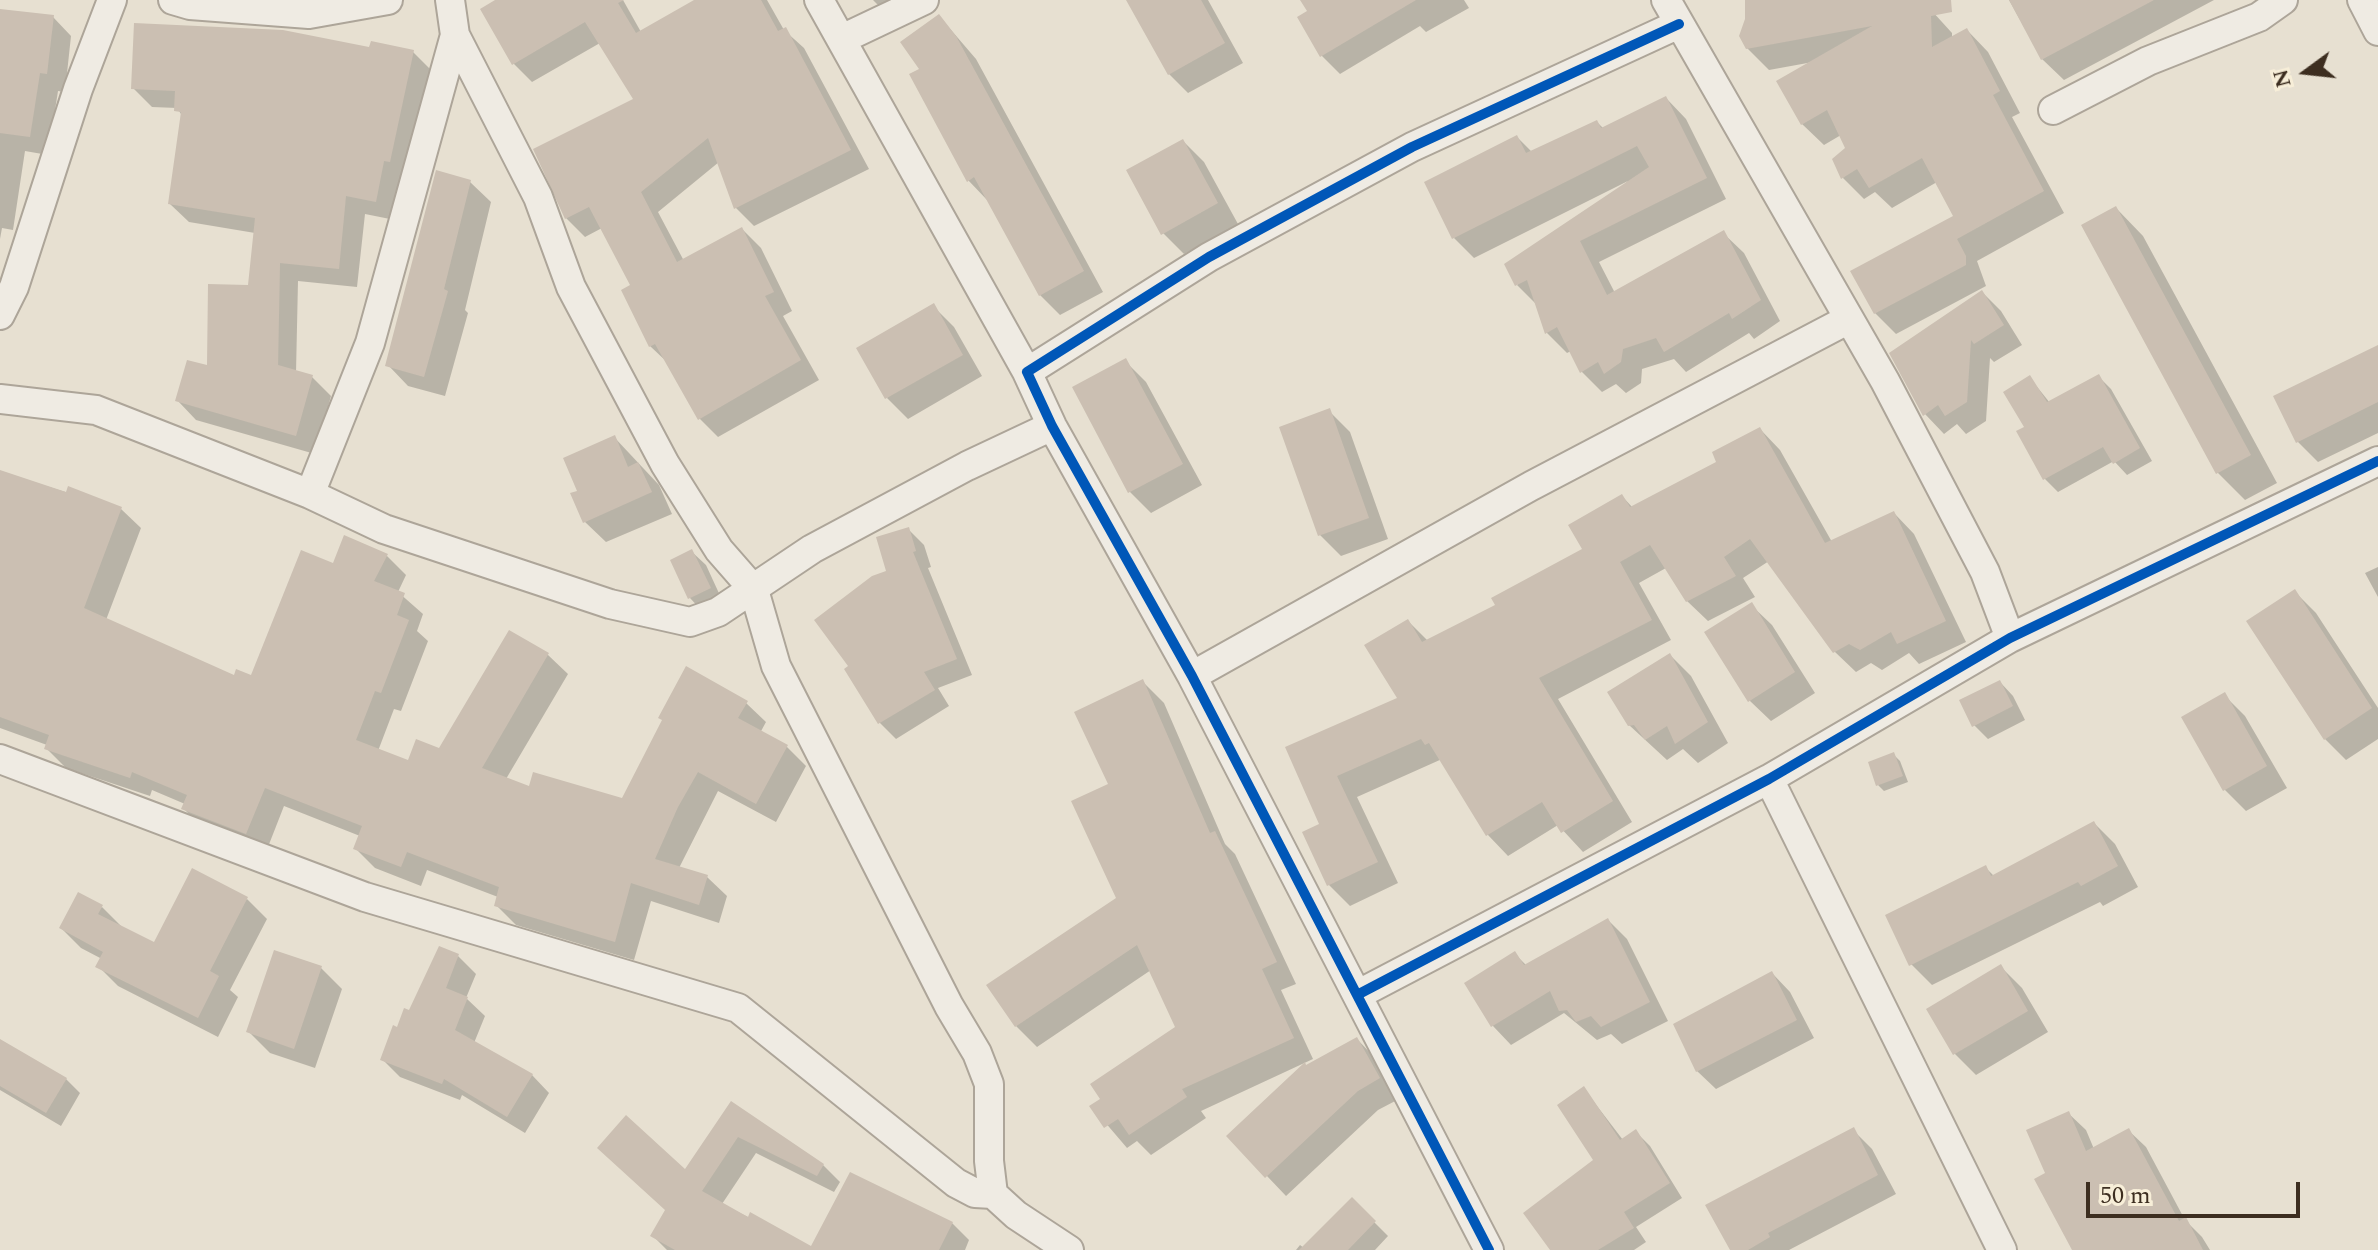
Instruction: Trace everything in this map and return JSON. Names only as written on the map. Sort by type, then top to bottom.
[{"type":"street","points":[[0,315],[14,287],[78,89],[112,0]]},
{"type":"street","points":[[173,0],[190,5],[309,14],[388,0]]},
{"type":"street","points":[[450,0],[455,35],[538,197],[571,287],[665,464],[719,550],[754,590],[776,666],[985,1073],[989,1084],[989,1161],[993,1194]]},
{"type":"street","points":[[819,0],[1192,676],[1489,1250]]},
{"type":"street","points":[[842,39],[924,0]]},
{"type":"street","points":[[2053,110],[2148,61],[2259,17],[2283,0]]},
{"type":"street","points":[[2362,0],[2378,31]]},
{"type":"street","points":[[1027,372],[1209,257],[1398,154],[1672,12],[1849,319],[1985,572],[2010,638]]},
{"type":"street","points":[[310,494],[370,343],[455,35]]},
{"type":"street","points":[[1192,676],[1531,486],[1849,319]]},
{"type":"street","points":[[0,399],[96,410],[310,494],[384,529],[610,604],[690,622],[718,612],[812,549],[967,466],[1052,426]]},
{"type":"street","points":[[1357,995],[1769,779],[2010,638],[2378,461]]},
{"type":"street","points":[[0,759],[365,897],[738,1008],[956,1183],[975,1193],[993,1194],[1016,1215],[1069,1250]]},
{"type":"street","points":[[1769,779],[2002,1250]]},
{"type":"building","points":[[495,0],[624,0],[618,3],[636,33],[694,0],[761,0],[778,31],[786,27],[851,150],[734,209],[708,138],[641,192],[677,262],[742,227],[774,292],[765,296],[801,360],[698,420],[655,344],[649,347],[621,290],[630,285],[589,207],[565,219],[533,149],[633,99],[585,22],[512,65],[480,9]]},
{"type":"building","points":[[1126,0],[1201,0],[1225,43],[1168,75]]},
{"type":"building","points":[[1300,0],[1416,0],[1320,57],[1297,17],[1307,11]]},
{"type":"building","points":[[1745,0],[1951,0],[1952,12],[1931,16],[1932,47],[1967,28],[2000,91],[1993,95],[2044,191],[1957,239],[1966,256],[1966,265],[1874,314],[1850,271],[1953,216],[1922,158],[1869,188],[1857,169],[1841,179],[1832,159],[1845,148],[1827,110],[1801,125],[1776,81],[1872,26],[1746,49],[1739,36],[1745,19]]},
{"type":"building","points":[[2009,0],[2154,0],[2041,60]]},
{"type":"building","points":[[0,9],[54,15],[47,74],[40,73],[30,137],[0,133]]},
{"type":"building","points":[[939,14],[956,36],[1084,271],[1039,296],[974,177],[967,182],[909,74],[919,69],[900,42]]},
{"type":"building","points":[[134,23],[283,30],[369,47],[371,41],[414,50],[390,162],[384,161],[376,202],[346,196],[339,269],[280,263],[278,365],[313,375],[296,436],[175,401],[187,360],[207,365],[208,284],[248,285],[255,218],[168,204],[181,112],[174,111],[175,91],[131,89]]},
{"type":"building","points":[[1666,96],[1707,178],[1580,241],[1607,295],[1724,230],[1761,300],[1732,319],[1729,313],[1664,352],[1656,338],[1623,349],[1621,362],[1604,374],[1598,362],[1580,373],[1557,327],[1545,334],[1527,280],[1515,286],[1504,264],[1649,167],[1637,146],[1452,239],[1424,182],[1517,135],[1526,153],[1597,120],[1601,128]]},
{"type":"building","points":[[1183,139],[1218,203],[1161,235],[1126,170]]},
{"type":"building","points":[[436,170],[471,180],[444,289],[448,291],[424,377],[385,366]]},
{"type":"building","points":[[2116,206],[2251,455],[2216,474],[2081,225]]},
{"type":"building","points":[[1982,290],[2004,325],[1974,344],[1971,340],[1967,402],[1945,416],[1938,405],[1923,416],[1889,353]]},
{"type":"building","points":[[934,303],[963,355],[885,399],[856,348]]},
{"type":"building","points":[[2378,345],[2378,402],[2296,443],[2273,396]]},
{"type":"building","points":[[1126,358],[1183,464],[1128,493],[1072,387]]},
{"type":"building","points":[[2099,374],[2140,448],[2113,464],[2103,447],[2043,480],[2016,431],[2024,427],[2003,392],[2030,375],[2047,402]]},
{"type":"building","points":[[1330,408],[1369,518],[1318,536],[1279,427]]},
{"type":"building","points":[[1760,427],[1825,543],[1894,511],[1946,621],[1897,644],[1891,632],[1860,650],[1849,644],[1833,653],[1750,539],[1724,557],[1736,576],[1686,602],[1650,545],[1620,562],[1652,620],[1539,678],[1613,801],[1561,833],[1542,802],[1486,836],[1429,743],[1425,745],[1421,739],[1337,776],[1378,862],[1327,886],[1302,832],[1319,824],[1285,747],[1397,698],[1364,645],[1408,619],[1422,642],[1495,605],[1491,598],[1582,549],[1568,525],[1622,494],[1630,507],[1716,462],[1712,452]]},
{"type":"building","points":[[615,435],[628,467],[638,462],[652,492],[583,523],[570,493],[577,491],[563,458]]},
{"type":"building","points":[[0,470],[66,492],[68,486],[122,507],[84,608],[234,675],[236,669],[251,675],[301,550],[333,563],[344,535],[388,554],[374,581],[405,593],[397,615],[409,620],[381,693],[375,691],[356,740],[408,760],[416,739],[439,748],[509,630],[549,653],[482,768],[529,786],[533,772],[622,798],[662,720],[658,718],[686,666],[748,701],[738,718],[788,745],[756,804],[698,772],[678,807],[655,859],[708,875],[699,905],[631,883],[615,942],[494,906],[499,887],[407,852],[401,867],[353,849],[362,826],[265,788],[246,834],[181,809],[187,795],[132,772],[130,778],[44,749],[49,735],[0,717]]},
{"type":"building","points":[[909,527],[916,551],[913,552],[957,659],[924,672],[935,690],[878,724],[844,669],[848,666],[814,620],[872,576],[886,571],[876,537]]},
{"type":"building","points":[[692,549],[711,588],[688,599],[670,560]]},
{"type":"building","points":[[2295,589],[2372,708],[2324,740],[2246,621]]},
{"type":"building","points":[[1752,602],[1795,672],[1748,702],[1704,632]]},
{"type":"building","points":[[1670,653],[1708,722],[1675,744],[1667,726],[1645,740],[1634,725],[1628,726],[1607,692]]},
{"type":"building","points":[[1143,679],[1210,833],[1215,831],[1277,962],[1262,969],[1294,1038],[1182,1089],[1187,1097],[1129,1135],[1118,1119],[1104,1128],[1089,1106],[1100,1099],[1090,1084],[1175,1027],[1137,945],[1015,1027],[986,985],[1116,898],[1071,801],[1108,784],[1074,712]]},
{"type":"building","points":[[2000,680],[2013,706],[1972,727],[1959,700]]},
{"type":"building","points":[[2225,692],[2267,766],[2223,791],[2181,717]]},
{"type":"building","points":[[1894,752],[1903,776],[1876,786],[1868,762]]},
{"type":"building","points":[[2094,821],[2118,866],[2081,886],[2078,882],[1909,966],[1885,915],[1986,865],[1991,876]]},
{"type":"building","points":[[192,868],[248,897],[210,971],[219,976],[198,1018],[95,967],[103,952],[59,928],[78,892],[103,905],[98,914],[154,942]]},
{"type":"building","points":[[1608,918],[1650,1002],[1601,1027],[1591,1016],[1576,1022],[1567,1010],[1559,1011],[1550,991],[1491,1027],[1464,983],[1515,951],[1524,965]]},
{"type":"building","points":[[439,946],[459,954],[446,988],[468,997],[455,1030],[533,1074],[507,1117],[444,1079],[442,1084],[380,1060],[393,1025],[397,1027],[404,1008],[409,1010]]},
{"type":"building","points":[[274,950],[322,966],[294,1049],[246,1032]]},
{"type":"building","points":[[2001,964],[2028,1011],[1953,1055],[1926,1009]]},
{"type":"building","points":[[1772,971],[1797,1020],[1696,1072],[1673,1024]]},
{"type":"building","points":[[1357,1037],[1380,1078],[1358,1091],[1265,1178],[1226,1136],[1305,1062],[1306,1065]]},
{"type":"building","points":[[0,1039],[67,1078],[46,1113],[0,1086]]},
{"type":"building","points":[[1584,1086],[1620,1140],[1636,1129],[1670,1183],[1624,1212],[1634,1228],[1598,1250],[1550,1250],[1523,1213],[1593,1160],[1557,1105]]},
{"type":"building","points":[[731,1101],[824,1164],[817,1176],[738,1137],[702,1191],[748,1217],[750,1212],[811,1246],[850,1172],[953,1222],[939,1250],[675,1250],[650,1236],[665,1210],[597,1148],[626,1115],[685,1169]]},
{"type":"building","points":[[2069,1111],[2086,1151],[2129,1128],[2179,1221],[2186,1217],[2203,1250],[2072,1250],[2034,1179],[2045,1173],[2026,1130]]},
{"type":"building","points":[[1854,1127],[1878,1175],[1768,1233],[1770,1237],[1748,1250],[1730,1250],[1705,1205]]},
{"type":"building","points":[[1352,1197],[1376,1221],[1348,1250],[1299,1250]]},
{"type":"cycle path","points":[[1357,995],[1192,676],[1052,426],[1027,372],[1209,257],[1412,147],[1679,24]]},
{"type":"cycle path","points":[[1489,1250],[1357,995],[1769,779],[2010,638],[2378,461]]}]
